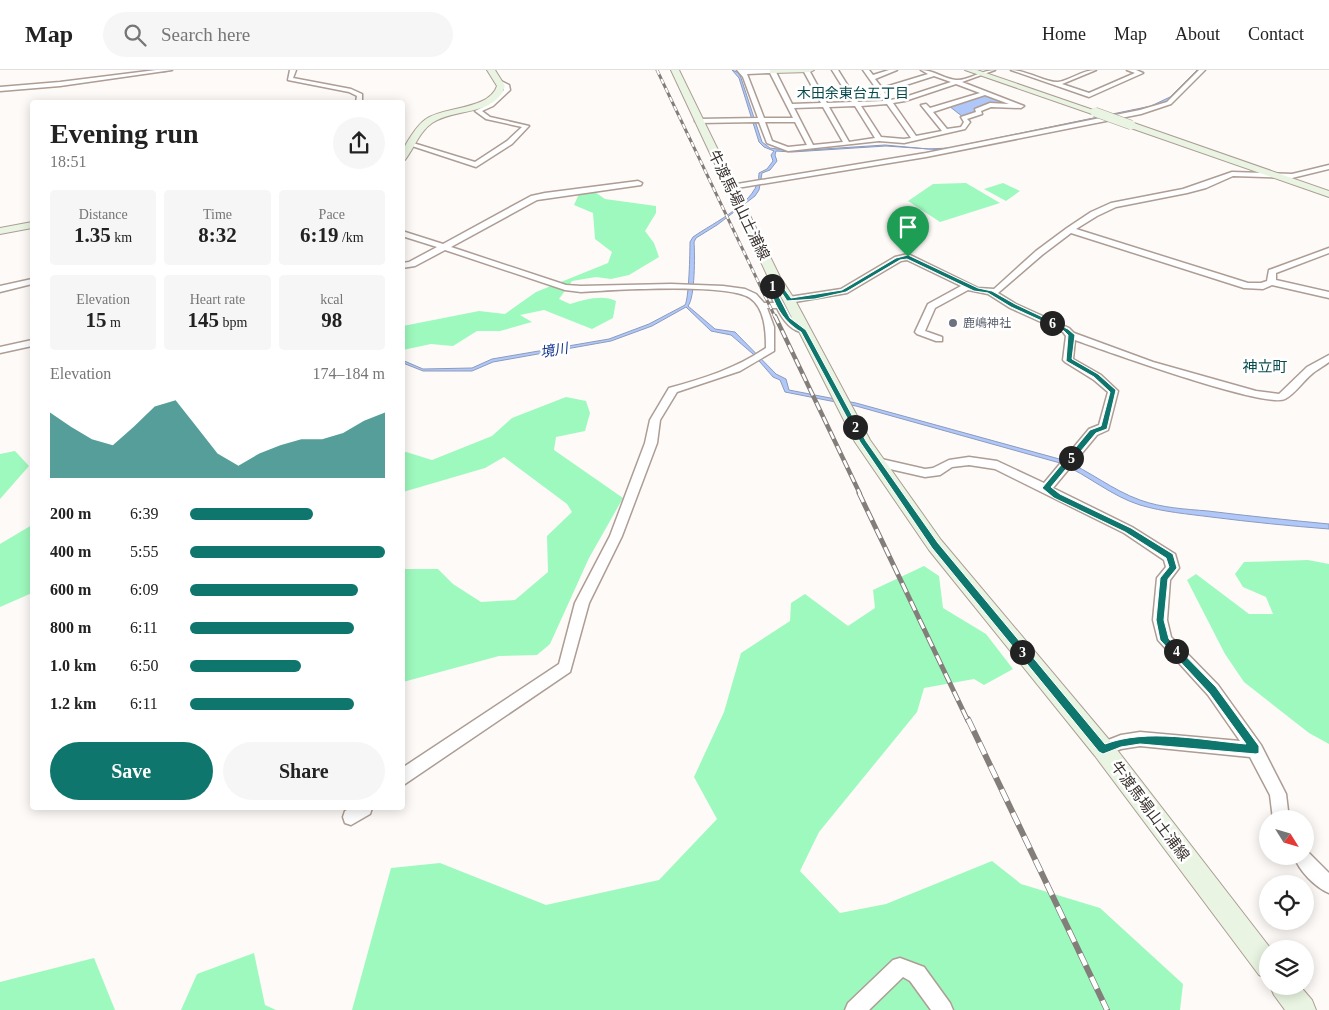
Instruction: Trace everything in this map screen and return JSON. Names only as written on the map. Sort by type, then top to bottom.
[{"type":"main road","points":[[405,153],[423,126],[431,119],[449,112],[483,104],[494,98],[502,90],[491,70]]},
{"type":"main road","name":"牛渡馬場山土浦線","points":[[675,70],[785,302],[803,330],[863,442],[935,546],[1103,749],[1259,954]]},
{"type":"main road","points":[[772,71],[810,70]]},
{"type":"main road","points":[[969,70],[1329,194]]},
{"type":"main road","points":[[0,231],[30,225]]},
{"type":"main road","points":[[1290,995],[1302,1010]]},
{"type":"street","points":[[0,89],[60,84],[169,70]]},
{"type":"street","points":[[293,70],[290,79],[351,91],[360,95],[360,100]]},
{"type":"street","points":[[806,70],[847,144]]},
{"type":"street","points":[[835,70],[880,139]]},
{"type":"street","points":[[866,70],[915,139]]},
{"type":"street","points":[[871,78],[894,70]]},
{"type":"street","points":[[811,147],[772,71],[742,71],[768,140],[771,144],[788,148],[811,147],[847,144],[880,139],[896,141],[915,139],[963,128],[967,122],[963,118],[980,113],[977,110],[990,105],[1020,106],[924,70]]},
{"type":"street","points":[[791,106],[889,102],[917,97],[992,70]]},
{"type":"street","points":[[1014,70],[1089,95],[1140,73],[1130,70]]},
{"type":"street","points":[[1028,74],[1040,70]]},
{"type":"street","points":[[1057,84],[1093,70]]},
{"type":"street","points":[[731,187],[926,155],[1141,112],[1168,103],[1202,70]]},
{"type":"street","points":[[880,91],[933,74]]},
{"type":"street","points":[[411,144],[476,165],[497,152],[517,137],[526,126],[488,118],[478,111],[491,105],[507,90],[507,86],[499,82]]},
{"type":"street","points":[[928,110],[985,93]]},
{"type":"street","points":[[917,97],[946,132]]},
{"type":"street","points":[[698,121],[798,120]]},
{"type":"street","points":[[990,292],[997,290],[1039,253],[1070,230],[1094,214],[1114,205],[1184,191],[1203,186],[1222,176],[1232,174],[1292,176],[1329,167]]},
{"type":"street","points":[[405,265],[412,264],[534,198],[638,183]]},
{"type":"street","points":[[1070,230],[1247,286],[1263,286],[1271,282],[1329,295]]},
{"type":"street","points":[[405,234],[565,287],[581,289],[682,287],[740,290],[753,296],[762,306],[771,332],[770,349],[762,356],[703,382],[672,390],[655,420],[651,443],[616,536],[582,603],[565,668],[405,776]]},
{"type":"street","points":[[1271,282],[1272,272],[1329,250]]},
{"type":"street","points":[[762,306],[844,291],[903,257],[920,262],[976,290],[990,292],[1013,306],[1066,330],[1072,335],[1149,364],[1255,394],[1273,398],[1282,397],[1311,369],[1329,358]]},
{"type":"street","points":[[0,288],[30,282]]},
{"type":"street","points":[[939,339],[920,332],[931,306],[968,286]]},
{"type":"street","points":[[1046,488],[1093,432],[1104,427],[1112,401],[1113,391],[1106,384],[1096,375],[1068,360],[1072,335]]},
{"type":"street","points":[[0,350],[30,343]]},
{"type":"street","points":[[877,462],[925,473],[936,472],[949,464],[969,460],[997,465],[1128,530],[1170,557],[1173,568],[1164,578],[1160,620],[1165,640],[1213,690],[1256,750],[1278,794],[1280,810]]},
{"type":"street","points":[[1103,749],[1121,742],[1140,739],[1256,750]]},
{"type":"street","points":[[1310,865],[1329,884]]},
{"type":"street","points":[[856,1010],[900,968],[917,974],[944,1010]]},
{"type":"green space","points":[[966,183],[1000,203],[940,222],[908,201],[933,184]]},
{"type":"green space","points":[[1003,183],[1020,191],[1006,201],[984,189]]},
{"type":"green space","points":[[595,192],[605,199],[656,206],[656,213],[645,231],[654,243],[659,257],[629,275],[611,279],[596,277],[572,281],[559,299],[570,304],[593,298],[611,299],[616,301],[613,318],[592,329],[544,310],[520,315],[532,322],[500,331],[477,331],[453,346],[431,344],[405,350],[405,326],[479,311],[505,314],[536,292],[608,263],[612,252],[595,239],[593,213],[574,205],[579,194]]},
{"type":"green space","points":[[566,397],[586,401],[590,413],[585,431],[556,437],[554,450],[623,498],[589,558],[550,644],[537,655],[499,656],[405,681],[405,569],[438,569],[453,584],[481,602],[515,600],[548,572],[547,536],[572,512],[567,504],[504,457],[485,468],[405,491],[405,452],[432,460],[492,436],[512,418]]},
{"type":"green space","points":[[15,451],[29,466],[0,499],[0,454]]},
{"type":"green space","points":[[30,526],[30,594],[0,607],[0,544]]},
{"type":"green space","points":[[1308,560],[1329,564],[1329,744],[1309,733],[1244,682],[1225,654],[1187,580],[1196,574],[1249,614],[1273,614],[1266,597],[1243,587],[1235,574],[1244,562]]},
{"type":"green space","points":[[924,566],[939,576],[943,608],[986,634],[1013,669],[984,685],[974,679],[924,688],[917,712],[819,832],[800,871],[840,913],[886,904],[992,861],[1021,884],[1100,908],[1183,984],[1180,1010],[352,1010],[391,868],[440,863],[546,905],[659,880],[717,819],[694,777],[724,712],[741,653],[790,621],[791,603],[805,594],[848,626],[875,608],[873,590]]},
{"type":"green space","points":[[254,953],[265,1005],[276,1010],[181,1010],[197,974]]},
{"type":"green space","points":[[94,958],[115,1010],[0,1010],[0,982]]},
{"type":"water","name":"境川","points":[[732,70],[739,73],[762,142],[770,148],[792,151],[885,145],[924,149],[886,146],[792,152],[776,151],[777,161],[770,170],[762,173],[759,190],[755,196],[717,225],[696,238],[694,242],[692,294],[688,306],[715,329],[735,332],[776,374],[786,379],[789,390],[856,403],[1063,460],[1120,491],[1148,503],[1174,508],[1329,524],[1329,529],[1226,519],[1140,505],[1119,496],[1060,463],[856,406],[785,392],[780,380],[773,377],[753,354],[731,335],[711,331],[686,307],[652,326],[611,341],[493,362],[472,371],[423,371],[405,364],[405,361],[423,369],[472,368],[492,359],[609,339],[649,324],[685,305],[690,242],[693,237],[744,202],[752,193],[759,173],[767,169],[773,161],[771,155],[774,151],[764,147],[759,142],[739,78]]},
{"type":"water","points":[[1197,70],[1200,70],[1168,101],[1135,112],[944,150],[929,149],[949,148],[1151,106],[1170,97]]},
{"type":"water","points":[[986,93],[1019,105],[994,104],[963,117],[949,106]]},
{"type":"waterway","points":[[160,72],[167,71]]},
{"type":"waterway","points":[[142,74],[156,72]]},
{"type":"railway","points":[[657,70],[775,317]]},
{"type":"railway","points":[[775,316],[860,494]]},
{"type":"railway","points":[[859,493],[968,721]]},
{"type":"railway","points":[[968,719],[1107,1010]]},
{"type":"place","name":"鹿嶋神社","points":[[953,323]]},
{"type":"district","name":"木田余東台五丁目","points":[[853,93]]},
{"type":"district","name":"神立町","points":[[1265,367]]},
{"type":"route","points":[[908,257],[976,290],[990,292],[1013,306],[1066,330],[1072,335],[1068,360],[1096,375],[1113,391],[1104,427],[1093,432],[1046,488],[1057,496],[1128,530],[1170,557],[1173,568],[1164,578],[1160,620],[1165,640],[1213,690],[1256,750],[1140,739],[1121,742],[1103,749],[935,546],[863,442],[803,330],[787,319],[772,289],[774,277],[789,300],[844,291],[898,259],[908,257]]}]
